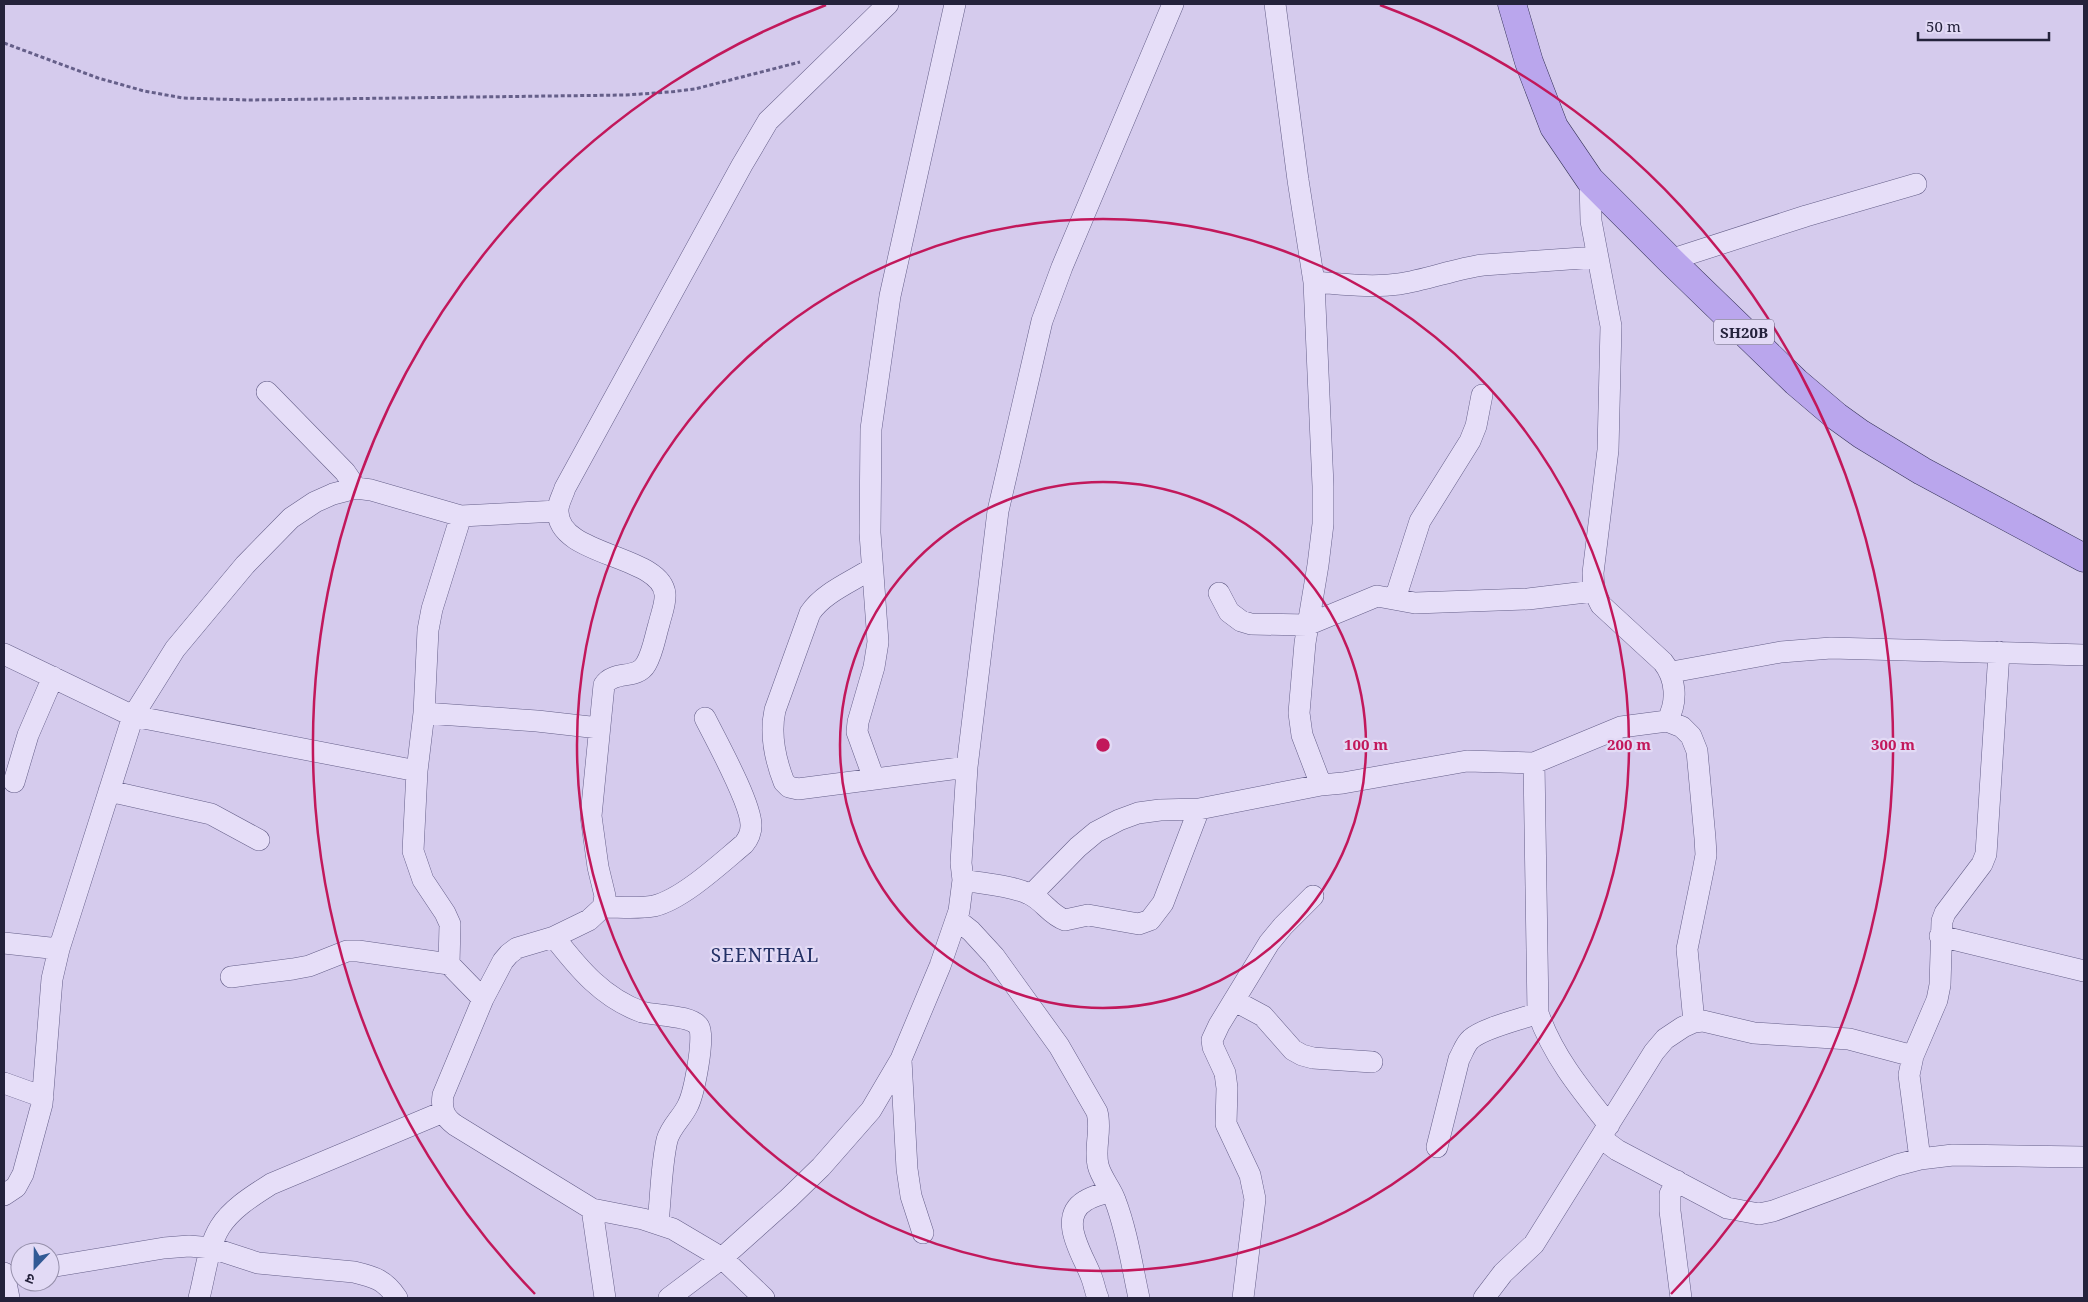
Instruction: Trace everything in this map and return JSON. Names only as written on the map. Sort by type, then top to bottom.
[{"type":"main road","name":"SH20B","points":[[1512,4],[1529,62],[1548,116],[1562,140],[1590,180],[1670,260],[1796,382],[1855,430],[1922,471],[2084,558]]},
{"type":"street","points":[[764,1298],[722,1258],[673,1229],[658,1223],[592,1209],[447,1120],[443,1112],[443,1095],[483,999],[503,961],[517,948],[554,938],[589,920],[603,907],[605,896],[590,816],[604,685],[614,677],[634,674],[642,670],[651,652],[666,595],[661,581],[649,572],[571,537],[562,524],[558,511],[565,488],[768,121],[888,4]]},
{"type":"street","points":[[874,779],[857,732],[858,722],[874,667],[878,642],[871,569],[871,429],[890,296],[955,4]]},
{"type":"street","points":[[669,1298],[687,1292],[821,1167],[871,1110],[901,1059],[957,920],[963,880],[961,863],[967,767],[998,511],[1042,321],[1062,267],[1172,4]]},
{"type":"street","points":[[1275,4],[1298,180],[1314,282],[1323,524],[1307,625],[1300,724],[1320,785]]},
{"type":"street","points":[[1590,180],[1591,221],[1611,326],[1608,450],[1593,573],[1594,591],[1601,605],[1672,672],[1674,684],[1673,707],[1667,721]]},
{"type":"street","points":[[1670,260],[1806,216],[1916,184]]},
{"type":"street","points":[[1314,282],[1379,286],[1401,284],[1466,267],[1597,257]]},
{"type":"street","points":[[267,392],[346,472],[356,488]]},
{"type":"street","points":[[1394,599],[1420,521],[1470,441],[1476,426],[1482,395]]},
{"type":"street","points":[[4,1195],[16,1186],[23,1174],[43,1096],[50,994],[59,949],[133,716],[175,649],[256,554],[291,518],[315,502],[333,494],[356,488],[461,516],[558,511]]},
{"type":"street","points":[[461,516],[432,609],[428,630],[424,713],[417,771],[413,851],[423,880],[450,924],[449,964],[483,999]]},
{"type":"street","points":[[871,569],[822,600],[810,614],[775,710],[772,733],[780,773],[784,782],[789,787],[798,789],[967,767]]},
{"type":"street","points":[[1219,593],[1230,612],[1241,622],[1307,625],[1370,598],[1384,596],[1415,603],[1528,599],[1594,591]]},
{"type":"street","points":[[1672,672],[1781,652],[1823,649],[2084,655]]},
{"type":"street","points":[[1920,1159],[1909,1075],[1913,1056],[1937,1000],[1940,985],[1940,936],[1942,921],[1945,913],[1982,864],[1986,854],[1999,652]]},
{"type":"street","points":[[4,654],[133,716],[417,771]]},
{"type":"street","points":[[14,782],[28,735],[53,677]]},
{"type":"street","points":[[424,713],[537,721],[599,728]]},
{"type":"street","points":[[603,907],[654,906],[668,900],[699,881],[744,844],[749,836],[751,819],[738,784],[704,718]]},
{"type":"street","points":[[1031,895],[1078,847],[1096,832],[1138,813],[1160,810],[1199,809],[1320,785],[1343,783],[1467,761],[1534,763],[1615,729],[1667,721],[1682,727],[1691,736],[1697,751],[1705,838],[1706,855],[1704,871],[1687,949],[1694,1022]]},
{"type":"street","points":[[1534,763],[1538,1013],[1553,1049],[1617,1150],[1727,1208],[1759,1214],[1773,1211],[1897,1165],[1920,1159],[1953,1155],[2084,1157]]},
{"type":"street","points":[[109,791],[211,814],[259,840]]},
{"type":"street","points":[[963,880],[1020,891],[1031,895],[1059,918],[1065,920],[1088,915],[1139,924],[1150,920],[1157,914],[1163,903],[1199,809]]},
{"type":"street","points":[[1243,1298],[1255,1199],[1250,1175],[1226,1124],[1227,1088],[1225,1073],[1212,1047],[1212,1040],[1216,1030],[1269,943],[1313,896]]},
{"type":"street","points":[[957,920],[971,931],[994,956],[1059,1046],[1097,1112],[1100,1123],[1097,1162],[1123,1224],[1139,1298]]},
{"type":"street","points":[[1940,936],[2084,971]]},
{"type":"street","points":[[554,938],[580,970],[611,998],[643,1012],[693,1020],[700,1028],[701,1039],[691,1096],[688,1106],[673,1126],[667,1143],[658,1223]]},
{"type":"street","points":[[4,943],[59,949]]},
{"type":"street","points":[[232,977],[309,966],[347,951],[449,964]]},
{"type":"street","points":[[1235,1001],[1262,1016],[1293,1050],[1302,1055],[1314,1058],[1372,1062]]},
{"type":"street","points":[[1438,1147],[1459,1059],[1465,1046],[1472,1038],[1483,1032],[1538,1013]]},
{"type":"street","points":[[1484,1298],[1503,1273],[1534,1244],[1654,1052],[1665,1039],[1694,1022],[1704,1021],[1754,1033],[1849,1039],[1913,1056]]},
{"type":"street","points":[[901,1059],[906,1169],[911,1196],[922,1233]]},
{"type":"street","points":[[4,1083],[43,1096]]},
{"type":"street","points":[[199,1298],[217,1232],[225,1220],[248,1199],[271,1184],[443,1112]]},
{"type":"street","points":[[1677,1181],[1670,1194],[1670,1211],[1682,1298]]},
{"type":"street","points":[[1098,1298],[1091,1275],[1075,1240],[1072,1226],[1075,1214],[1085,1200],[1110,1191]]},
{"type":"street","points":[[592,1209],[605,1298]]},
{"type":"street","points":[[60,1265],[164,1248],[190,1246],[212,1248],[258,1263],[354,1272],[384,1281],[397,1295]]},
{"type":"street","points":[[8,1275],[9,1298]]},
{"type":"path","points":[[4,43],[98,78],[144,91],[184,98],[249,100],[626,95],[670,92],[695,89],[801,62]]},
{"type":"district","name":"SEENTHAL","points":[[765,955]]}]
